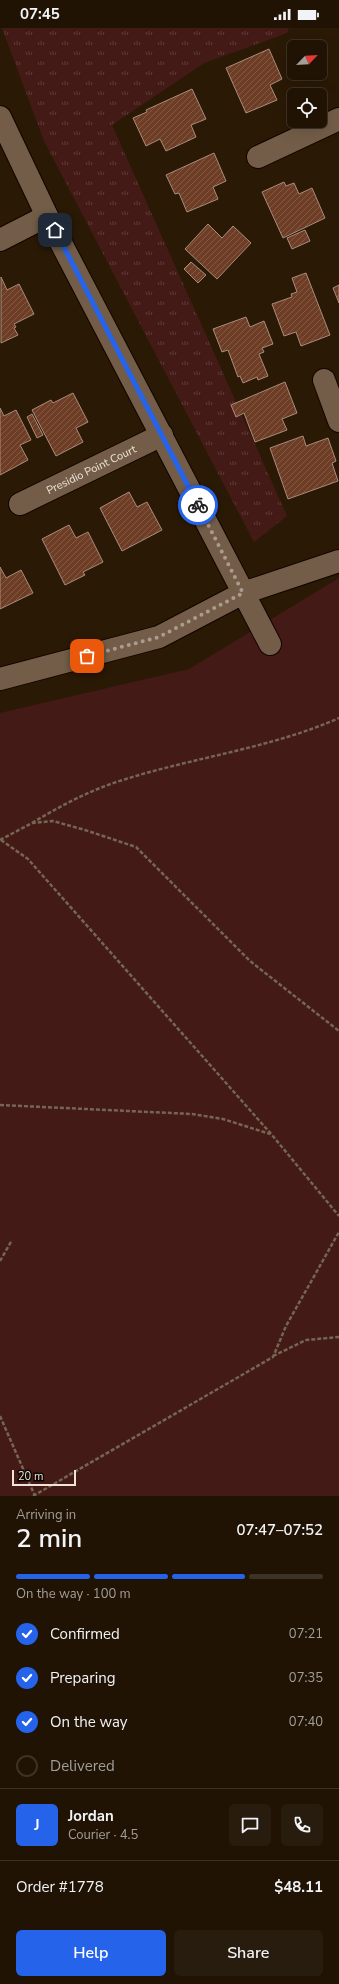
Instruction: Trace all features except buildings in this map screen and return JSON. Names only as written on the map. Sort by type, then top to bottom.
[{"type":"street","points":[[0,117],[47,216],[270,644]]},
{"type":"street","points":[[258,157],[339,119]]},
{"type":"street","points":[[0,240],[47,216]]},
{"type":"street","points":[[324,380],[339,421]]},
{"type":"street","name":"Presidio Point Court","points":[[20,504],[162,435]]},
{"type":"street","points":[[0,679],[159,637],[243,593],[339,561]]},
{"type":"path","points":[[339,718],[323,725],[242,750],[125,779],[73,799],[0,840],[28,859],[272,1135],[339,1216]]},
{"type":"path","points":[[32,823],[53,822],[85,830],[136,847],[250,961],[339,1031]]},
{"type":"path","points":[[0,1105],[192,1114],[223,1119],[272,1135]]},
{"type":"path","points":[[273,1356],[286,1326],[339,1232]]},
{"type":"path","points":[[0,1261],[12,1240]]},
{"type":"path","points":[[0,1416],[34,1496],[273,1356],[306,1340],[339,1337]]},
{"type":"green space","points":[[2,28],[289,28],[287,33],[204,63],[112,125],[287,516],[254,542],[44,141]]},
{"type":"green space","points":[[339,578],[339,1496],[0,1496],[0,713],[189,669]]},
{"type":"way so far","points":[[87,656],[159,637],[243,593],[198,505]]},
{"type":"route","points":[[55,230],[198,505]]}]
